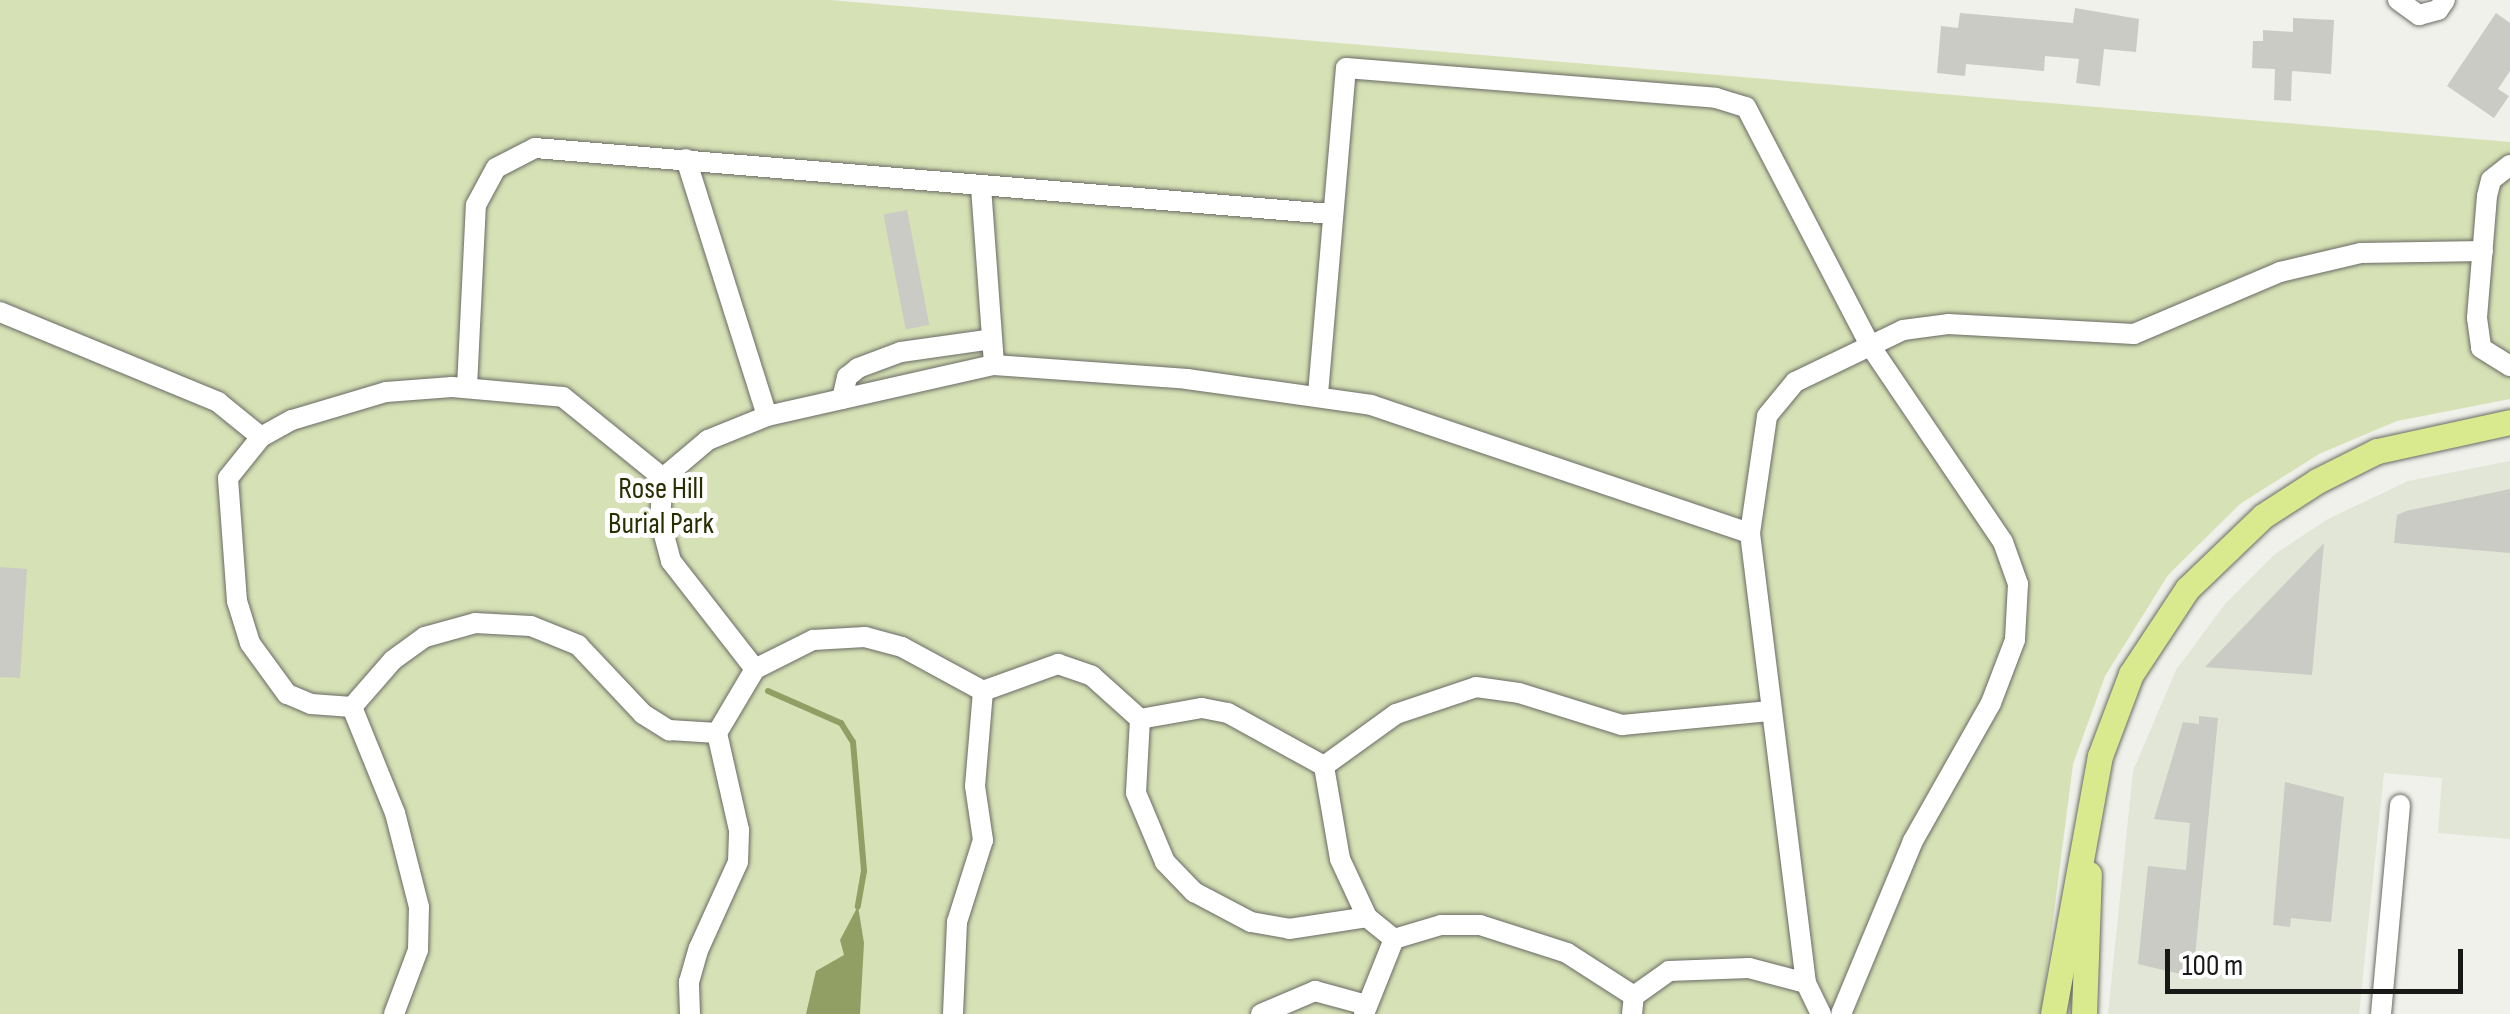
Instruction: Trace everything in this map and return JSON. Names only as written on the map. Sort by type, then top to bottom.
[{"type":"main road","points":[[2054,1014],[2091,794],[2131,674],[2156,630],[2219,554],[2290,498],[2377,451],[2510,422]]},
{"type":"main road","points":[[2084,1014],[2091,794]]},
{"type":"street","points":[[2398,0],[2418,16],[2438,10],[2445,0]]},
{"type":"street","points":[[1318,394],[1346,68],[1716,98],[1746,106],[1759,122],[1872,347],[2003,542],[2018,584],[2015,640],[1991,703],[1914,841],[1840,1014]]},
{"type":"street","points":[[467,387],[476,205],[496,168],[534,148],[1331,214]]},
{"type":"street","points":[[686,160],[767,416]]},
{"type":"street","points":[[2510,165],[2491,180],[2477,334],[2492,360],[2510,366]]},
{"type":"street","points":[[981,186],[994,365]]},
{"type":"street","points":[[1821,1014],[1806,983],[1769,712],[1750,533],[1767,416],[1795,382],[1903,330],[1948,324],[2134,334],[2280,272],[2361,253],[2483,250]]},
{"type":"street","points":[[0,312],[218,402],[261,437]]},
{"type":"street","points":[[842,399],[847,378],[858,368],[901,352],[992,339]]},
{"type":"street","points":[[756,669],[671,561],[660,520],[663,478],[708,440],[767,416],[994,365],[1318,394],[1370,405],[1750,533]]},
{"type":"street","points":[[352,707],[310,704],[287,694],[250,643],[236,601],[228,478],[261,437],[332,404],[386,392],[467,387],[563,397],[663,478]]},
{"type":"street","points":[[352,707],[393,660],[424,637],[474,623],[531,626],[578,645],[642,714],[669,730],[718,732]]},
{"type":"street","points":[[690,1014],[689,982],[699,948],[738,862],[739,830],[718,732],[756,669],[813,640],[864,637],[902,646],[984,691],[1058,664],[1092,676],[1140,719]]},
{"type":"street","points":[[1324,766],[1396,714],[1476,688],[1519,693],[1622,725],[1769,712]]},
{"type":"street","points":[[953,1014],[952,950],[984,840],[975,786],[984,691]]},
{"type":"street","points":[[352,707],[395,813],[419,907],[418,950],[394,1014]]},
{"type":"street","points":[[1140,719],[1202,708],[1228,712],[1324,766]]},
{"type":"street","points":[[1140,719],[1136,793],[1165,862],[1194,892],[1251,922],[1289,929],[1367,918]]},
{"type":"street","points":[[1324,766],[1340,859],[1367,918],[1394,939]]},
{"type":"street","points":[[2380,1014],[2400,805]]},
{"type":"street","points":[[1261,1014],[1315,991],[1364,1009],[1394,939],[1440,925],[1480,924],[1567,953],[1633,1005],[1669,971],[1703,965],[1806,983]]},
{"type":"shaded area","points":[[2510,461],[2510,839],[2438,833],[2442,778],[2384,773],[2359,1014],[2108,1014],[2133,771],[2176,670],[2225,604],[2275,554],[2328,519],[2408,481]]},
{"type":"shaded area","points":[[858,906],[864,943],[860,1014],[806,1014],[816,971],[844,955],[840,940]]},
{"type":"green space","name":"Rose Hill Burial Park","points":[[0,0],[830,0],[2510,142],[2510,399],[2397,421],[2319,454],[2240,504],[2168,575],[2105,676],[2073,764],[2041,1014],[0,1014]]},
{"type":"building","points":[[2075,8],[2139,19],[2136,52],[2104,49],[2100,86],[2076,83],[2079,59],[2045,56],[2044,71],[1966,64],[1965,76],[1937,73],[1941,26],[1958,28],[1960,13],[2073,23]]},
{"type":"building","points":[[2496,13],[2510,23],[2510,71],[2498,89],[2509,96],[2494,118],[2447,86]]},
{"type":"building","points":[[2293,18],[2334,20],[2331,74],[2292,71],[2291,101],[2274,100],[2275,69],[2252,68],[2253,41],[2263,41],[2263,30],[2293,32]]},
{"type":"building","points":[[907,210],[929,325],[906,329],[883,215]]},
{"type":"building","points":[[2510,489],[2510,553],[2394,543],[2397,515]]},
{"type":"building","points":[[2324,543],[2312,675],[2205,667]]},
{"type":"building","points":[[0,567],[27,569],[20,678],[0,677]]},
{"type":"building","points":[[2199,716],[2218,718],[2193,977],[2138,964],[2148,866],[2186,870],[2190,823],[2154,819],[2183,722],[2199,724]]},
{"type":"building","points":[[2285,782],[2344,797],[2331,922],[2291,918],[2290,927],[2273,925]]},
{"type":"waterway","points":[[768,691],[841,723],[853,742],[864,871],[858,906]]}]
